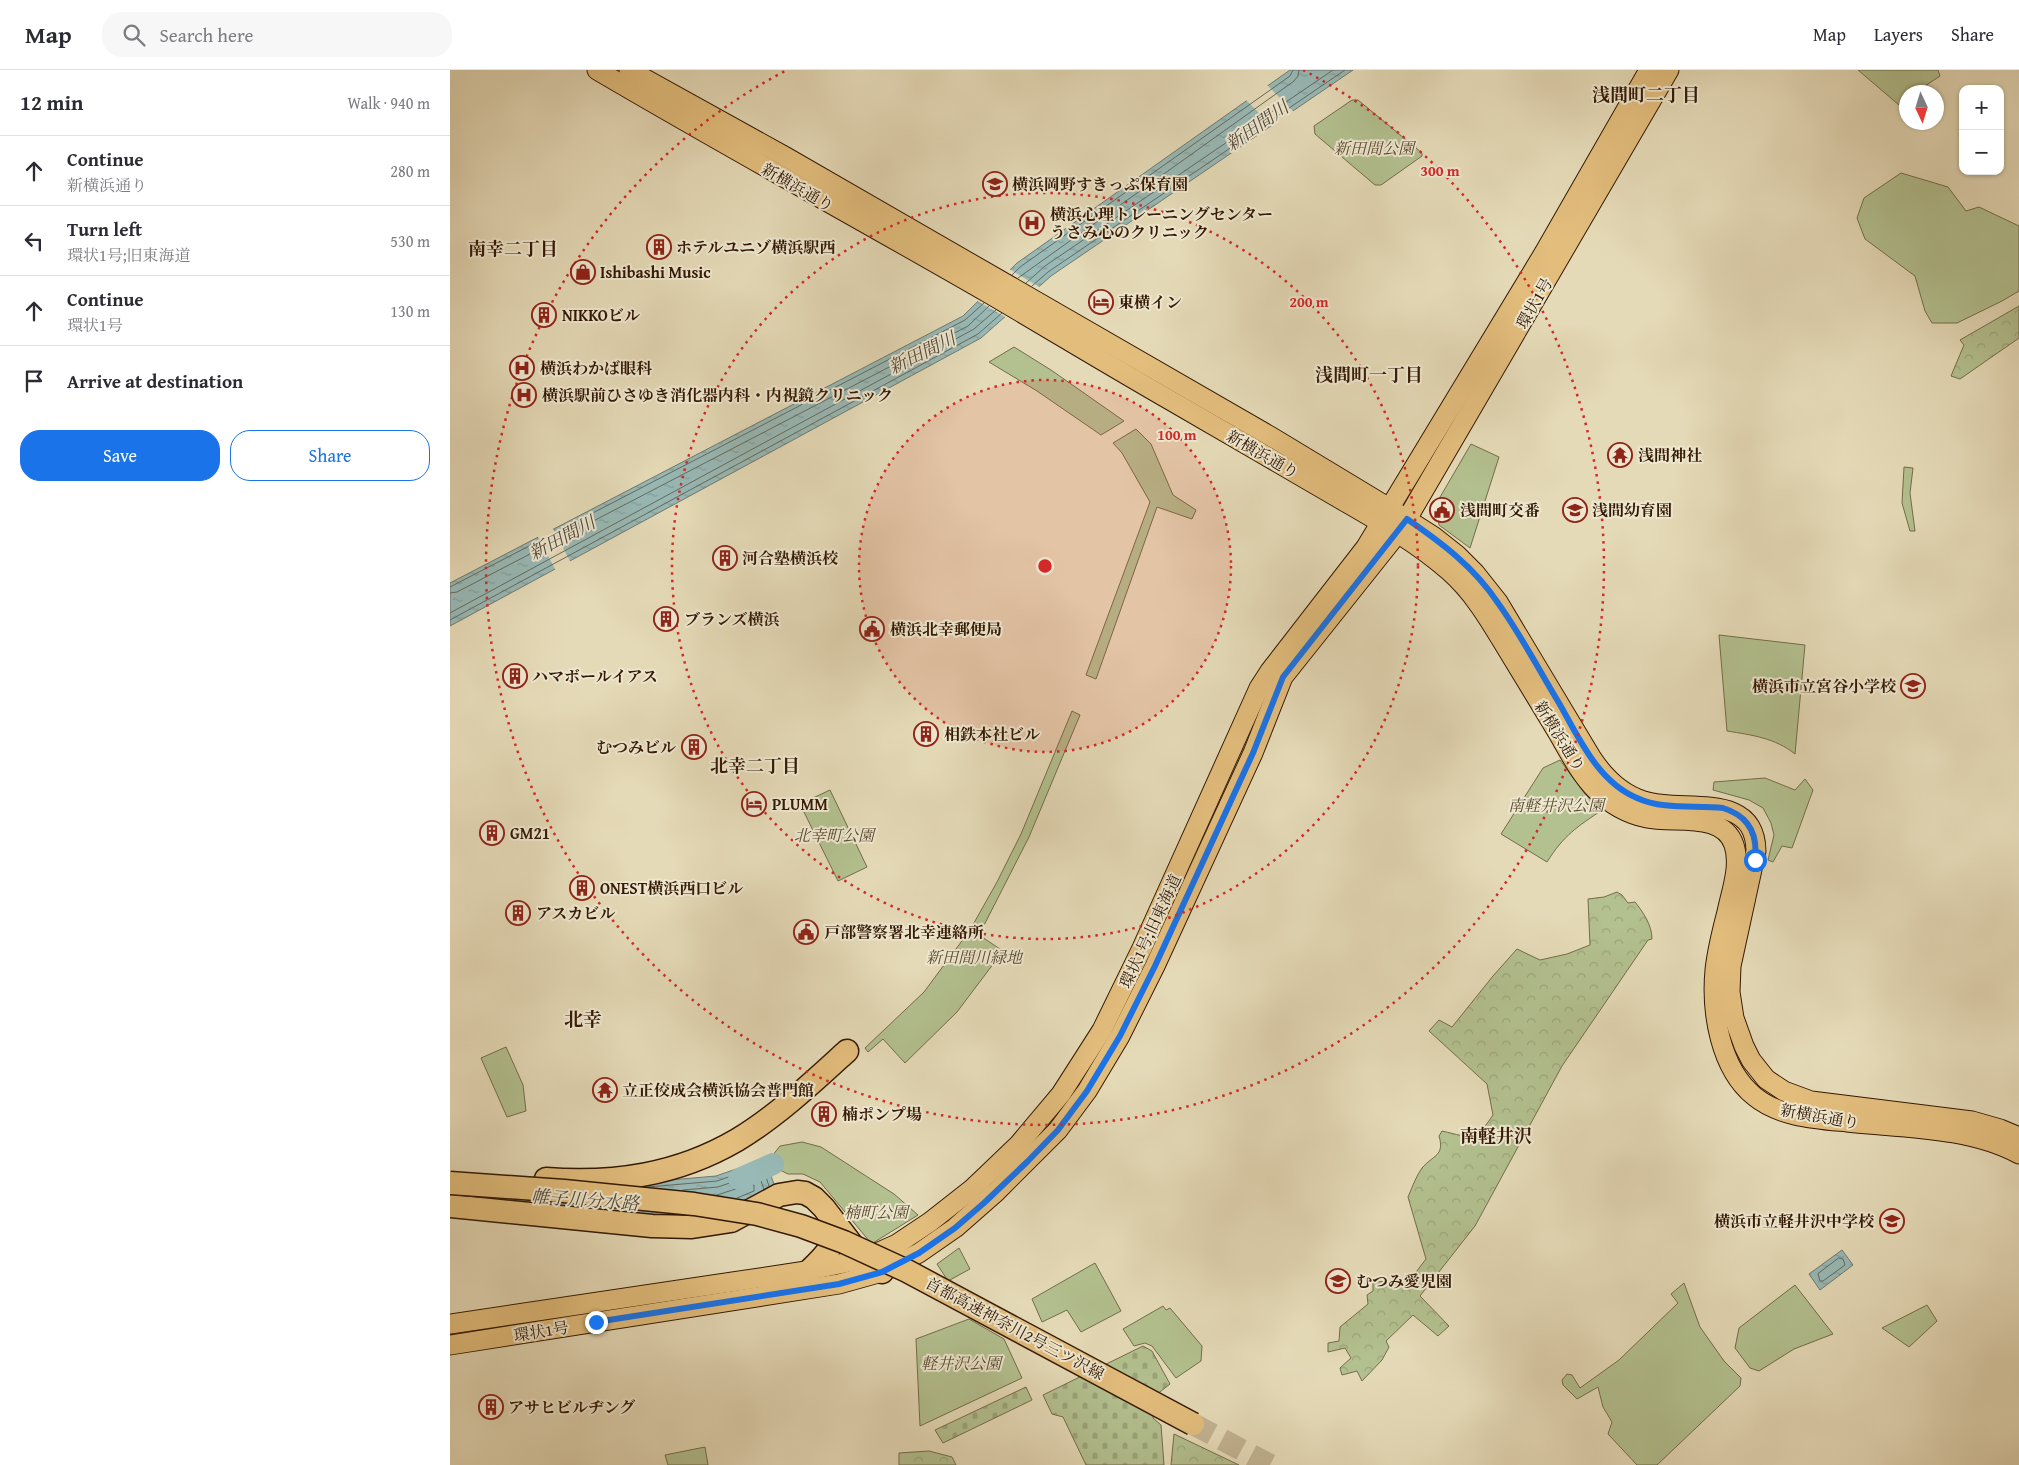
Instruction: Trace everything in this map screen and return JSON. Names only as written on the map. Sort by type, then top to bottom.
[{"type":"highway","points":[[450,1173],[566,1181],[602,1181],[636,1177],[685,1163],[720,1149],[753,1129],[847,1051]]},
{"type":"highway","name":"首都高速神奈川2号三ツ沢線","points":[[450,1183],[564,1191],[694,1204],[757,1214],[801,1226],[844,1242],[907,1271],[1191,1426],[904,1276],[842,1248],[799,1233],[756,1221],[693,1211],[564,1198],[450,1191]]},
{"type":"highway","points":[[450,1206],[652,1226],[707,1226],[731,1221],[779,1195],[797,1192],[805,1193],[814,1198],[863,1260],[882,1272]]},
{"type":"highway","points":[[809,1271],[831,1248],[834,1241],[835,1223]]},
{"type":"main road","name":"新横浜通り","points":[[629,70],[993,286]]},
{"type":"main road","name":"環状1号","points":[[1385,515],[1544,253],[1649,70]]},
{"type":"main road","name":"環状1号","points":[[1402,526],[1670,70]]},
{"type":"main road","name":"新横浜通り","points":[[604,74],[750,160],[1034,306],[1402,526],[1457,555],[1481,580],[1506,615],[1591,757],[1610,780],[1627,793],[1646,802],[1663,805],[1723,808],[1739,815],[1750,826],[1756,842],[1756,851],[1731,966],[1730,992],[1734,1018],[1744,1046],[1751,1060],[1766,1079],[1784,1091],[1811,1101],[1972,1121],[2019,1137]]},
{"type":"main road","name":"環状1号;旧東海道","points":[[839,1265],[863,1260],[897,1244],[930,1222],[972,1189],[1019,1144],[1061,1094],[1102,1030],[1142,948],[1259,688],[1270,670],[1366,547],[1385,515]]},
{"type":"main road","name":"新横浜通り","points":[[1402,526],[1475,599],[1582,773],[1596,790],[1616,805],[1633,814],[1653,819],[1706,822],[1715,825],[1729,834],[1736,848],[1736,866],[1716,969],[1716,1005],[1726,1055],[1733,1071],[1750,1093],[1773,1108],[1788,1113],[1825,1120],[1965,1135],[1993,1142],[2019,1154]]},
{"type":"main road","name":"環状1号;旧東海道","points":[[839,1284],[882,1272],[919,1253],[976,1211],[1058,1130],[1087,1091],[1120,1036],[1155,966],[1253,753],[1283,677],[1402,526]]},
{"type":"main road","name":"環状1号","points":[[450,1324],[839,1265]]},
{"type":"main road","name":"環状1号","points":[[450,1345],[839,1284]]},
{"type":"green space","points":[[1858,70],[1938,70],[1940,76],[1926,85],[1899,85],[1899,105]]},
{"type":"green space","name":"新田間公園","points":[[1352,100],[1358,100],[1422,153],[1422,156],[1381,185],[1375,185],[1315,134],[1314,126]]},
{"type":"green space","points":[[1901,173],[1948,187],[1966,211],[1979,207],[2019,226],[2019,291],[1957,323],[1932,323],[1925,311],[1915,276],[1865,239],[1857,218],[1864,198]]},
{"type":"green space","points":[[2019,306],[2019,338],[1960,379],[1951,376],[1964,345],[1960,340]]},
{"type":"green space","points":[[1014,347],[1051,370],[1124,421],[1101,435],[1037,391],[989,362]]},
{"type":"green space","points":[[1136,429],[1151,444],[1173,495],[1196,510],[1192,519],[1157,507],[1096,679],[1086,675],[1150,502],[1122,453],[1113,443]]},
{"type":"green space","points":[[1471,444],[1499,457],[1470,548],[1439,525],[1436,504]]},
{"type":"green space","points":[[1904,467],[1913,468],[1910,493],[1915,531],[1910,531],[1902,503]]},
{"type":"green space","points":[[1719,635],[1805,645],[1795,754],[1771,741],[1727,731]]},
{"type":"green space","name":"新田間川緑地","points":[[1072,711],[1080,715],[1029,837],[979,935],[1003,951],[957,1012],[905,1063],[883,1039],[868,1052],[865,1048],[924,992],[970,930],[1021,834]]},
{"type":"green space","name":"南軽井沢公園","points":[[1560,760],[1585,794],[1602,810],[1572,832],[1559,845],[1547,862],[1501,834],[1543,768]]},
{"type":"green space","points":[[1765,778],[1795,790],[1805,779],[1813,790],[1792,848],[1782,846],[1773,862],[1768,860],[1774,835],[1771,823],[1763,808],[1749,800],[1713,790],[1714,782]]},
{"type":"green space","name":"北幸町公園","points":[[830,790],[867,867],[838,881],[800,804]]},
{"type":"green space","points":[[1617,892],[1628,903],[1635,902],[1644,914],[1649,924],[1652,939],[1648,940],[1562,1066],[1475,1226],[1420,1296],[1449,1326],[1438,1336],[1413,1315],[1386,1341],[1389,1347],[1382,1360],[1362,1381],[1357,1371],[1342,1375],[1340,1368],[1351,1358],[1345,1348],[1328,1352],[1328,1343],[1339,1341],[1340,1327],[1368,1304],[1367,1295],[1373,1291],[1373,1282],[1410,1280],[1426,1259],[1408,1197],[1422,1168],[1437,1155],[1440,1148],[1439,1136],[1442,1131],[1472,1136],[1477,1134],[1487,1124],[1493,1115],[1487,1084],[1429,1031],[1439,1020],[1452,1027],[1517,949],[1540,960],[1567,954],[1590,945],[1588,899],[1604,897]]},
{"type":"green space","points":[[506,1047],[523,1085],[526,1111],[507,1117],[481,1058]]},
{"type":"green space","name":"楠町公園","points":[[802,1142],[821,1147],[894,1194],[918,1215],[873,1243],[870,1242],[820,1182],[803,1174],[788,1174],[778,1169],[772,1156],[780,1146]]},
{"type":"green space","points":[[959,1248],[970,1269],[948,1281],[937,1264]]},
{"type":"green space","points":[[1095,1263],[1121,1311],[1081,1332],[1067,1310],[1042,1322],[1032,1299]]},
{"type":"green space","points":[[1684,1283],[1700,1327],[1724,1361],[1741,1378],[1740,1386],[1657,1465],[1637,1465],[1608,1434],[1612,1422],[1603,1407],[1598,1387],[1577,1399],[1563,1385],[1562,1380],[1567,1374],[1572,1375],[1580,1388],[1619,1360],[1678,1303],[1671,1294]]},
{"type":"green space","points":[[1795,1285],[1833,1334],[1794,1349],[1759,1371],[1750,1368],[1735,1348],[1739,1328]]},
{"type":"green space","points":[[1927,1305],[1937,1321],[1909,1347],[1882,1328]]},
{"type":"green space","points":[[1163,1306],[1166,1310],[1170,1308],[1202,1346],[1201,1361],[1176,1378],[1152,1346],[1145,1343],[1134,1346],[1123,1329]]},
{"type":"green space","name":"軽井沢公園","points":[[969,1319],[1004,1339],[1022,1378],[920,1426],[916,1339]]},
{"type":"green space","points":[[1143,1346],[1152,1351],[1170,1384],[1156,1395],[1153,1418],[1161,1425],[1164,1465],[1086,1465],[1063,1417],[1052,1414],[1043,1395]]},
{"type":"green space","points":[[1026,1387],[1032,1400],[943,1443],[935,1430]]},
{"type":"green space","points":[[1174,1434],[1239,1465],[1171,1465]]},
{"type":"green space","points":[[705,1447],[708,1465],[668,1465],[665,1455]]},
{"type":"green space","points":[[929,1451],[952,1457],[956,1465],[899,1465],[899,1453]]},
{"type":"water","name":"新田間川","points":[[1290,70],[1353,70],[1051,276],[981,338],[450,626],[450,583],[963,316],[1017,263]]},
{"type":"water","points":[[765,1159],[780,1201],[694,1235],[450,1215],[450,1172],[590,1187],[716,1176]]},
{"type":"water","points":[[1842,1250],[1853,1265],[1820,1290],[1809,1274]]},
{"type":"pier","points":[[1266,84],[1295,113],[1273,127],[1245,99]]},
{"type":"pier","points":[[1009,269],[1041,288],[1007,318],[976,300]]},
{"type":"pier","points":[[552,527],[571,563],[556,571],[537,535]]},
{"type":"waterway","name":"帷子川分水路","points":[[739,1179],[773,1164]]},
{"type":"tunnel","points":[[1193,1424],[1270,1465]]},
{"type":"place","name":"横浜岡野すきっぷ保育園","points":[[995,184]]},
{"type":"place","name":"横浜心理トレーニングセンター うさみ心のクリニック","points":[[1032,223]]},
{"type":"place","name":"ホテルユニゾ横浜駅西","points":[[659,247]]},
{"type":"place","name":"Ishibashi Music","points":[[583,272]]},
{"type":"place","name":"東横イン","points":[[1101,302]]},
{"type":"place","name":"NIKKOビル","points":[[544,315]]},
{"type":"place","name":"横浜わかば眼科","points":[[522,368]]},
{"type":"place","name":"横浜駅前ひさゆき消化器内科・内視鏡クリニック","points":[[524,395]]},
{"type":"place","name":"浅間神社","points":[[1620,455]]},
{"type":"place","name":"浅間町交番","points":[[1442,510]]},
{"type":"place","name":"浅間幼育園","points":[[1575,510]]},
{"type":"place","name":"河合塾横浜校","points":[[725,558]]},
{"type":"place","name":"ブランズ横浜","points":[[666,619]]},
{"type":"place","name":"横浜北幸郵便局","points":[[872,629]]},
{"type":"place","name":"ハマボールイアス","points":[[515,676]]},
{"type":"place","name":"横浜市立宮谷小学校","points":[[1913,686]]},
{"type":"place","name":"相鉄本社ビル","points":[[926,734]]},
{"type":"place","name":"むつみビル","points":[[694,747]]},
{"type":"place","name":"PLUMM","points":[[754,804]]},
{"type":"place","name":"GM21","points":[[492,833]]},
{"type":"place","name":"ONEST横浜西口ビル","points":[[582,888]]},
{"type":"place","name":"アスカビル","points":[[518,913]]},
{"type":"place","name":"戸部警察署北幸連絡所","points":[[806,932]]},
{"type":"place","name":"立正佼成会横浜協会普門館","points":[[605,1090]]},
{"type":"place","name":"楠ポンプ場","points":[[824,1114]]},
{"type":"place","name":"横浜市立軽井沢中学校","points":[[1892,1221]]},
{"type":"place","name":"むつみ愛児園","points":[[1338,1281]]},
{"type":"place","name":"アサヒビルヂング","points":[[491,1407]]},
{"type":"district","name":"浅間町二丁目","points":[[1646,95]]},
{"type":"district","name":"南幸二丁目","points":[[513,249]]},
{"type":"district","name":"浅間町一丁目","points":[[1369,375]]},
{"type":"district","name":"北幸二丁目","points":[[755,766]]},
{"type":"district","name":"北幸","points":[[583,1019]]},
{"type":"district","name":"南軽井沢","points":[[1496,1136]]},
{"type":"route","points":[[596,1322],[839,1284],[882,1272],[919,1253],[955,1228],[1027,1162],[1058,1130],[1087,1091],[1120,1036],[1155,966],[1253,753],[1283,677],[1407,519],[1457,555],[1481,580],[1498,602],[1591,757],[1610,780],[1627,793],[1646,802],[1723,808],[1732,811],[1745,820],[1754,834],[1756,842],[1755,860]]}]
